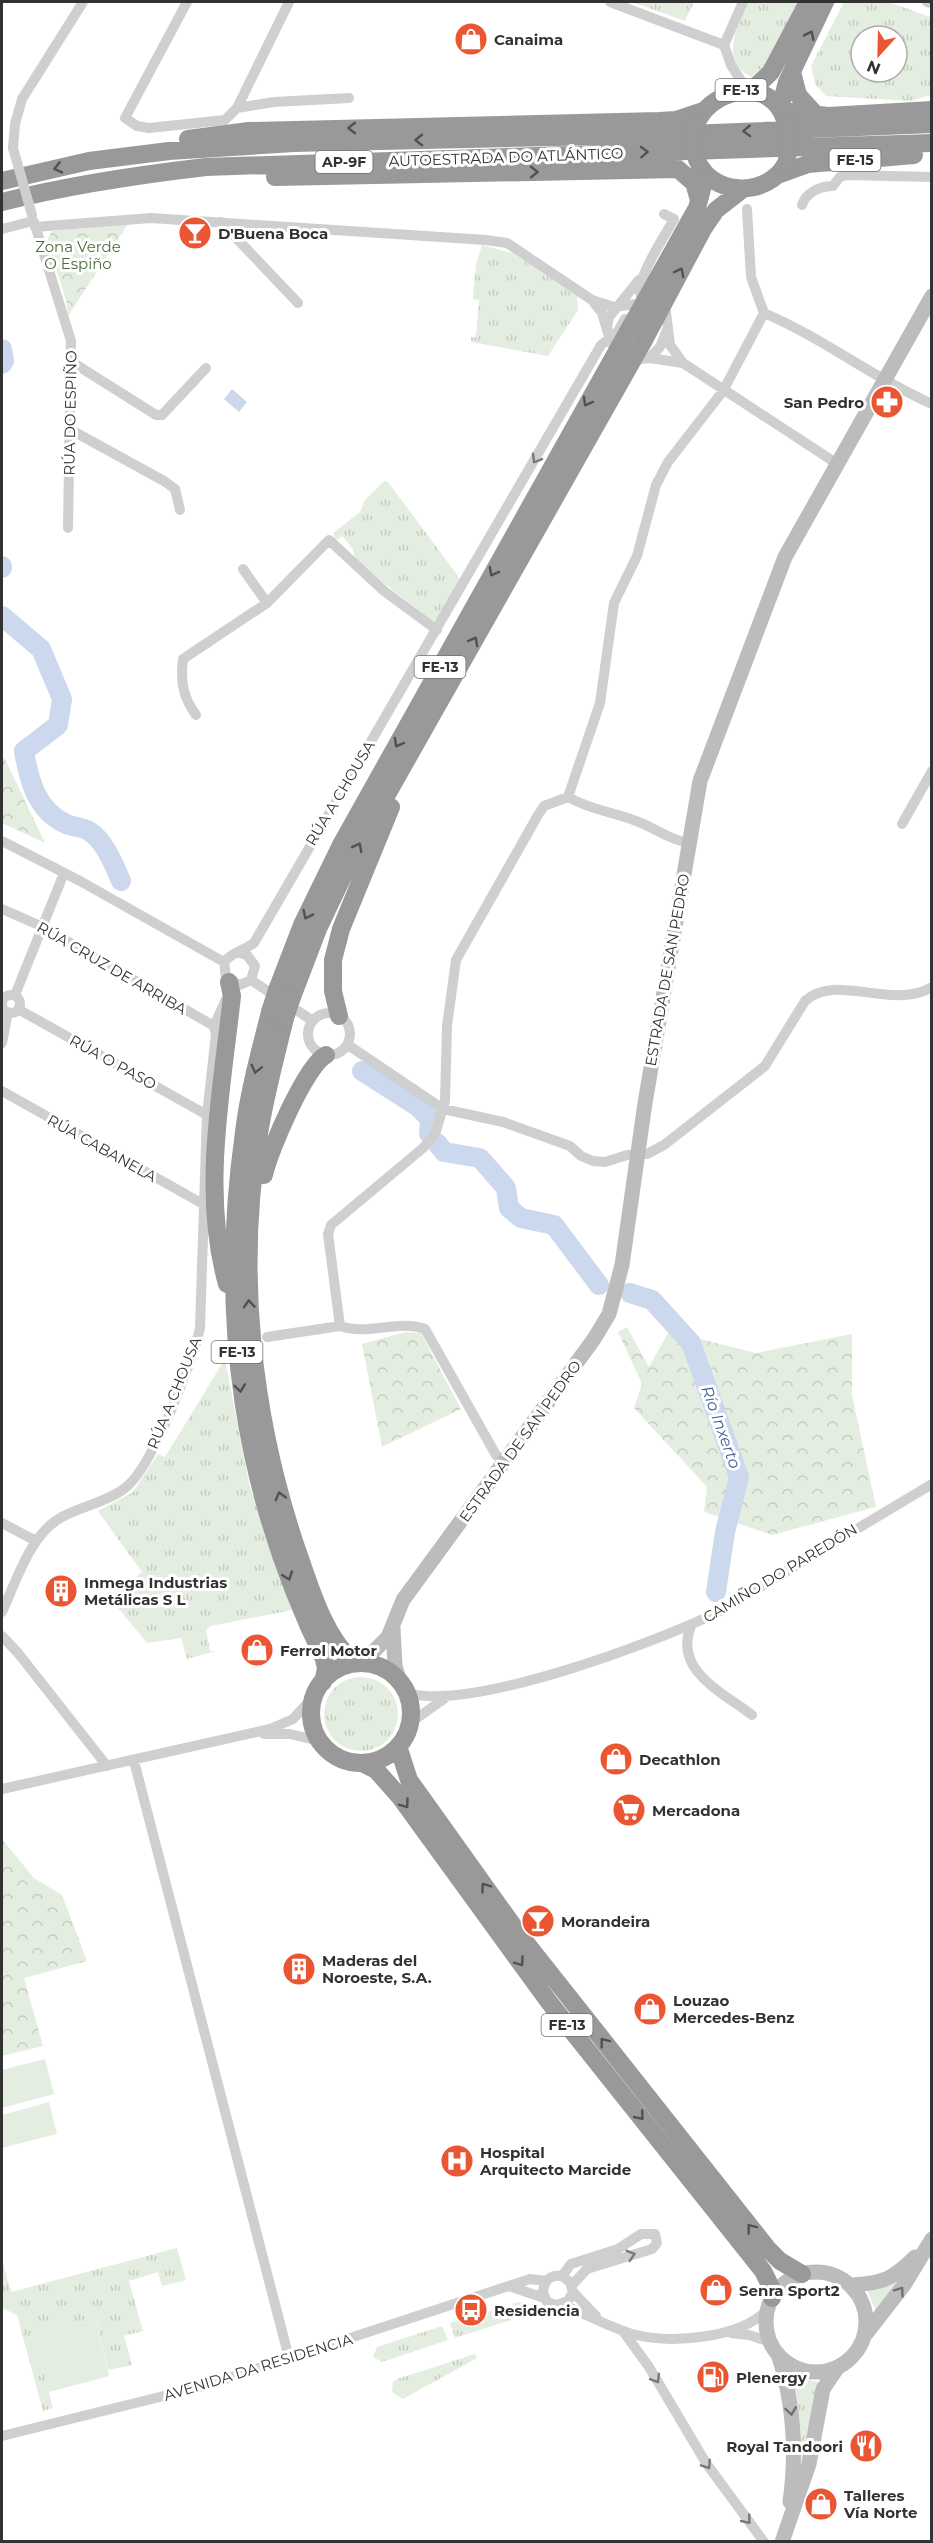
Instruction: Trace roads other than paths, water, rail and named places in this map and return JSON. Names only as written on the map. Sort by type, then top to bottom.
[{"type":"highway","points":[[749,90],[771,72],[808,2]]},
{"type":"highway","points":[[784,167],[789,134],[783,113],[792,72],[825,2]]},
{"type":"highway","points":[[792,72],[798,95],[816,115]]},
{"type":"highway","name":"FE-13","points":[[284,993],[355,851],[428,720],[622,347],[646,293],[699,200],[698,146],[710,102],[728,93],[749,90],[762,94],[783,113]]},
{"type":"highway","points":[[783,113],[816,115],[932,110]]},
{"type":"highway","points":[[89,161],[141,146],[249,131],[676,120],[729,186],[743,189]]},
{"type":"highway","name":"AP-9F","points":[[698,146],[932,124]]},
{"type":"highway","name":"AUTOESTRADA DO ATLÁNTICO","points":[[2,181],[89,161],[169,151],[294,143],[698,146]]},
{"type":"highway","name":"AP-9F","points":[[698,146],[932,143]]},
{"type":"highway","points":[[678,169],[698,146]]},
{"type":"highway","name":"AUTOESTRADA DO ATLÁNTICO","points":[[2,202],[57,189],[206,167],[698,146]]},
{"type":"highway","name":"FE-15","points":[[784,167],[932,153]]},
{"type":"highway","name":"FE-13","points":[[646,293],[716,210],[743,189],[764,184],[784,167]]},
{"type":"highway","points":[[57,189],[88,191],[204,178],[678,169],[694,183],[699,200]]},
{"type":"highway","name":"FE-13","points":[[622,347],[341,845],[302,925],[277,1015],[253,1078],[240,1163],[236,1195],[234,1311],[238,1374],[248,1442],[288,1577],[324,1659],[326,1669],[311,1718],[319,1741],[341,1759],[364,1764],[376,1770],[400,1797],[549,2002],[763,2271],[770,2298]]},
{"type":"highway","points":[[339,1016],[333,991],[333,960],[341,929],[428,720]]},
{"type":"highway","points":[[230,985],[232,996],[215,1171],[216,1224],[225,1280],[234,1311]]},
{"type":"highway","name":"FE-13","points":[[277,1015],[259,1135],[249,1262],[249,1300],[256,1374],[266,1439],[281,1503],[305,1573],[331,1636],[359,1663],[390,1671],[403,1686]]},
{"type":"highway","points":[[249,1262],[260,1224],[263,1176],[270,1150],[313,1066],[326,1055]]},
{"type":"highway","points":[[319,1689],[339,1668],[359,1663]]},
{"type":"highway","points":[[364,1764],[387,1756],[398,1746],[410,1723],[412,1711],[403,1686]]},
{"type":"highway","name":"FE-13","points":[[398,1746],[409,1780],[519,1934],[768,2249],[797,2271]]},
{"type":"street","name":"RÚA DO ESPIÑO","points":[[68,528],[71,341],[13,147],[15,123],[22,99],[83,2]]},
{"type":"street","points":[[187,2],[125,118],[137,126],[149,128],[225,120],[237,108],[289,2]]},
{"type":"street","points":[[610,2],[724,45]]},
{"type":"street","points":[[742,2],[724,45],[731,65],[749,90]]},
{"type":"street","points":[[728,93],[732,86],[731,65]]},
{"type":"street","points":[[237,108],[274,102],[349,98]]},
{"type":"street","points":[[802,205],[803,200],[815,191],[833,186],[840,177],[846,175],[932,177]]},
{"type":"street","points":[[568,797],[600,703],[614,603],[637,556],[656,485],[668,462],[723,391],[764,314],[751,277],[747,209]]},
{"type":"street","points":[[622,347],[609,317],[619,306],[646,293],[674,219],[664,214]]},
{"type":"street","points":[[2,229],[34,221],[151,218],[474,239],[507,243],[604,306],[619,306],[646,293]]},
{"type":"street","points":[[221,222],[298,303]]},
{"type":"street","points":[[646,293],[667,330],[674,353],[683,363],[836,463]]},
{"type":"street","name":"ESTRADA DE SAN PEDRO","points":[[393,1628],[403,1600],[505,1462],[609,1314],[622,1265],[700,781],[785,557],[932,296]]},
{"type":"street","points":[[592,300],[622,347],[683,363]]},
{"type":"street","points":[[764,314],[791,325],[883,381],[932,404]]},
{"type":"street","points":[[622,347],[660,347],[667,330]]},
{"type":"street","name":"RÚA A CHOUSA","points":[[240,953],[254,943],[437,630],[622,347]]},
{"type":"street","points":[[72,362],[156,415],[162,415],[206,368]]},
{"type":"street","points":[[71,430],[170,485],[175,489],[180,510]]},
{"type":"street","points":[[196,715],[186,702],[180,677],[183,659],[267,603],[328,540],[384,591],[437,630]]},
{"type":"street","points":[[243,569],[267,603]]},
{"type":"street","points":[[902,824],[932,771]]},
{"type":"street","points":[[568,797],[589,809],[636,820],[678,842],[689,843]]},
{"type":"street","points":[[340,1326],[327,1247],[331,1225],[423,1148],[435,1134],[443,1109],[447,1026],[456,960],[544,806],[568,797]]},
{"type":"street","points":[[2,841],[224,962]]},
{"type":"street","points":[[2,1043],[5,1005],[19,1001],[15,995],[64,873]]},
{"type":"street","name":"RÚA CRUZ DE ARRIBA","points":[[2,909],[43,927],[215,1030]]},
{"type":"street","points":[[240,953],[247,955],[255,966],[251,980],[240,985],[230,985],[223,973],[224,962],[231,955],[240,953]]},
{"type":"street","points":[[251,980],[313,1021]]},
{"type":"street","name":"RÚA A CHOUSA","points":[[2,1611],[36,1541],[60,1518],[124,1489],[143,1466],[196,1346],[200,1328],[207,1115],[215,1030],[230,985]]},
{"type":"street","points":[[348,1045],[443,1109],[503,1122],[570,1146],[581,1156],[593,1161],[605,1162],[627,1155],[647,1154],[664,1145],[765,1065],[805,1001],[813,993],[845,991],[908,997],[932,987]]},
{"type":"street","name":"RÚA O PASO","points":[[5,1005],[207,1115]]},
{"type":"street","points":[[330,1013],[339,1016],[350,1029],[348,1045],[335,1055],[326,1055],[312,1046],[309,1037],[313,1021],[330,1013]]},
{"type":"street","name":"RÚA CABANELA","points":[[2,1091],[203,1204]]},
{"type":"street","points":[[267,1337],[340,1326],[351,1330],[375,1330],[413,1324],[425,1329],[496,1455],[505,1462]]},
{"type":"street","name":"CAMIÑO DO PAREDÓN","points":[[403,1686],[419,1697],[473,1695],[577,1666],[691,1626],[932,1484]]},
{"type":"street","points":[[2,1524],[36,1541]]},
{"type":"street","points":[[691,1626],[685,1641],[693,1670],[752,1715]]},
{"type":"street","points":[[359,1663],[375,1652],[393,1628]]},
{"type":"street","points":[[393,1628],[395,1666],[403,1686]]},
{"type":"street","points":[[2,1636],[107,1766]]},
{"type":"street","points":[[2,1790],[255,1733],[292,1719],[319,1689]]},
{"type":"street","points":[[410,1723],[436,1703],[449,1697]]},
{"type":"street","points":[[255,1733],[290,1734],[319,1741]]},
{"type":"street","points":[[134,1761],[289,2358]]},
{"type":"street","points":[[544,2298],[546,2281],[562,2276],[571,2264],[613,2251],[646,2232],[655,2234],[657,2243],[652,2249],[587,2269],[572,2288],[564,2305]]},
{"type":"street","points":[[725,2332],[749,2324],[770,2298],[797,2271],[824,2272],[852,2285],[873,2283],[893,2277],[931,2241]]},
{"type":"street","points":[[512,2287],[544,2298],[552,2304],[564,2305],[623,2331],[661,2338],[725,2332],[749,2335],[774,2348],[796,2368],[810,2372],[838,2367],[850,2360],[904,2285],[931,2241]]},
{"type":"street","points":[[562,2276],[601,2320]]},
{"type":"street","name":"AVENIDA DA RESIDENCIA","points":[[2,2436],[204,2386],[512,2287],[530,2279],[546,2281]]},
{"type":"street","points":[[852,2285],[865,2311],[865,2337]]},
{"type":"street","points":[[770,2298],[766,2326],[785,2374],[794,2431],[793,2475],[787,2525]]},
{"type":"street","points":[[623,2331],[649,2367],[706,2463],[764,2541]]},
{"type":"street","points":[[782,2541],[809,2464],[823,2389],[838,2367]]},
{"type":"water","points":[[232,389],[247,402],[239,412],[224,399]]},
{"type":"waterway","name":"Río Inxerto","points":[[2,349],[4,361],[2,364]]},
{"type":"waterway","name":"Río Inxerto","points":[[2,616],[41,649],[62,699],[58,725],[24,751],[28,773],[36,793],[47,811],[56,818],[95,835],[108,854],[121,881]]},
{"type":"waterway","name":"Río Inxerto","points":[[362,1071],[417,1106],[430,1119],[429,1134]]},
{"type":"waterway","name":"Río Inxerto","points":[[437,1143],[444,1152],[480,1158],[506,1188],[509,1208],[521,1218],[554,1225],[599,1285]]},
{"type":"waterway","name":"Río Inxerto","points":[[630,1293],[652,1300],[691,1343],[739,1477],[725,1532],[716,1592]]},
{"type":"place","name":"Canaima","points":[[471,39]]},
{"type":"place","name":"D'Buena Boca","points":[[195,233]]},
{"type":"place","name":"San Pedro","points":[[887,402]]},
{"type":"place","name":"Inmega Industrias Metálicas S L","points":[[61,1591]]},
{"type":"place","name":"Ferrol Motor","points":[[257,1650]]},
{"type":"place","name":"Decathlon","points":[[616,1759]]},
{"type":"place","name":"Mercadona","points":[[629,1810]]},
{"type":"place","name":"Morandeira","points":[[538,1921]]},
{"type":"place","name":"Maderas del Noroeste, S.A.","points":[[299,1969]]},
{"type":"place","name":"Louzao Mercedes-Benz","points":[[650,2009]]},
{"type":"place","name":"Hospital Arquitecto Marcide","points":[[457,2161]]},
{"type":"place","name":"Senra Sport2","points":[[716,2290]]},
{"type":"place","name":"Residencia","points":[[471,2310]]},
{"type":"place","name":"Plenergy","points":[[713,2377]]},
{"type":"place","name":"Royal Tandoori","points":[[866,2446]]},
{"type":"place","name":"Talleres Vía Norte","points":[[821,2504]]},
{"type":"park label","name":"Zona Verde O Espiño","points":[[78,254]]}]
